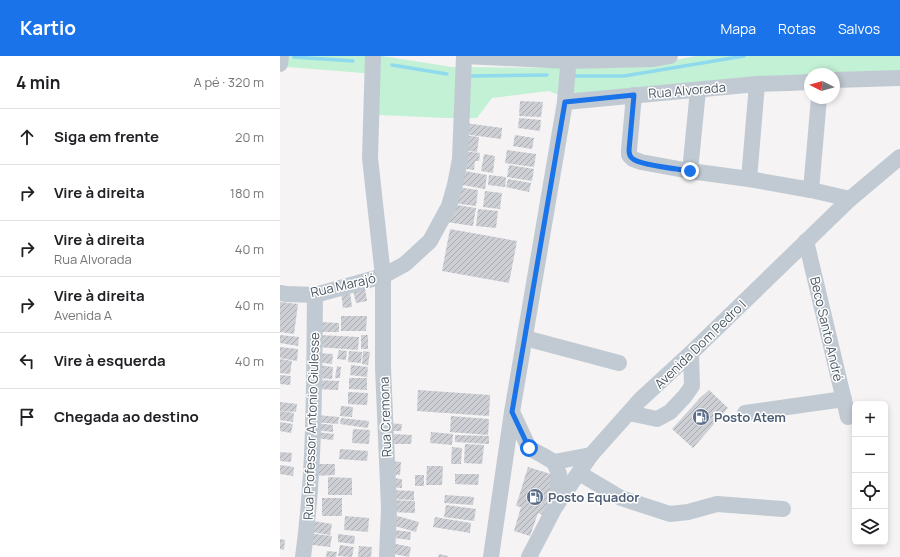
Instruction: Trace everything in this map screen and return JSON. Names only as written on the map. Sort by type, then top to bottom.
[{"type":"street","points":[[280,64],[281,56]]},
{"type":"street","name":"Rua Cremona","points":[[373,56],[370,158],[383,276],[383,368],[388,508],[387,557]]},
{"type":"street","points":[[464,56],[568,59],[660,57]]},
{"type":"street","name":"Rua Marajó","points":[[280,293],[315,295],[383,276],[405,264],[430,241],[449,206],[460,159],[464,56]]},
{"type":"street","points":[[491,557],[512,412],[565,102],[568,59]]},
{"type":"street","points":[[840,80],[900,78]]},
{"type":"street","name":"Rua Alvorada","points":[[565,102],[757,84],[804,83]]},
{"type":"street","points":[[749,179],[757,84]]},
{"type":"street","points":[[690,171],[698,90]]},
{"type":"street","points":[[634,95],[629,150],[633,159],[641,162],[690,171],[749,179],[811,190],[850,199]]},
{"type":"street","points":[[811,190],[818,104]]},
{"type":"street","name":"Avenida Dom Pedro I","points":[[529,557],[555,507],[591,455],[640,400],[691,353],[850,199],[900,157]]},
{"type":"street","name":"Beco Santo André","points":[[806,241],[848,417]]},
{"type":"street","name":"Rua Professor Antonio Giulesse","points":[[303,557],[308,518],[314,419],[315,295]]},
{"type":"street","points":[[525,338],[618,363]]},
{"type":"street","points":[[629,413],[658,419],[670,412],[692,386],[691,353]]},
{"type":"street","points":[[745,413],[844,400]]},
{"type":"street","points":[[512,412],[529,448],[554,462],[559,474],[555,507]]},
{"type":"street","points":[[505,459],[529,448]]},
{"type":"street","points":[[554,462],[591,455]]},
{"type":"street","points":[[579,473],[621,498],[670,514],[688,512],[717,504],[783,508]]},
{"type":"green space","points":[[280,56],[382,56],[452,67],[569,68],[648,65],[696,56],[900,56],[900,76],[840,75],[840,68],[804,68],[804,81],[571,100],[549,91],[492,98],[477,118],[379,115],[378,77],[363,73],[288,67],[280,68]]},
{"type":"building","points":[[520,101],[543,102],[541,117],[519,116]]},
{"type":"building","points":[[519,118],[541,120],[540,131],[518,128]]},
{"type":"building","points":[[465,123],[502,128],[501,139],[463,134]]},
{"type":"building","points":[[463,135],[479,137],[477,152],[461,150]]},
{"type":"building","points":[[515,135],[534,138],[532,149],[513,146]]},
{"type":"building","points":[[507,150],[536,154],[534,167],[505,163]]},
{"type":"building","points":[[463,151],[480,153],[479,161],[475,161],[474,170],[460,168]]},
{"type":"building","points":[[484,154],[495,156],[493,173],[481,171]]},
{"type":"building","points":[[509,165],[534,169],[532,181],[507,177]]},
{"type":"building","points":[[459,170],[487,175],[485,189],[457,184]]},
{"type":"building","points":[[489,175],[506,177],[505,187],[488,185]]},
{"type":"building","points":[[508,179],[531,183],[529,192],[506,187]]},
{"type":"building","points":[[456,187],[478,190],[476,206],[453,203]]},
{"type":"building","points":[[485,191],[502,193],[500,209],[483,207]]},
{"type":"building","points":[[450,204],[476,208],[473,226],[447,222]]},
{"type":"building","points":[[478,209],[498,211],[496,228],[476,226]]},
{"type":"building","points":[[450,229],[517,241],[509,283],[442,271]]},
{"type":"building","points":[[365,288],[367,301],[356,303],[353,290]]},
{"type":"building","points":[[350,292],[352,307],[343,308],[341,293]]},
{"type":"building","points":[[280,302],[298,304],[294,334],[280,332]]},
{"type":"building","points":[[341,316],[367,316],[366,331],[341,331]]},
{"type":"building","points":[[321,322],[339,323],[339,332],[320,332]]},
{"type":"building","points":[[280,335],[299,337],[298,346],[280,343]]},
{"type":"building","points":[[319,335],[359,337],[358,350],[318,347]]},
{"type":"building","points":[[361,335],[368,335],[368,349],[361,349]]},
{"type":"building","points":[[280,347],[298,349],[297,361],[280,358]]},
{"type":"building","points":[[339,350],[347,351],[346,360],[337,359]]},
{"type":"building","points":[[349,351],[362,352],[361,363],[348,362]]},
{"type":"building","points":[[363,351],[370,352],[368,365],[362,364]]},
{"type":"building","points":[[316,353],[333,354],[332,364],[316,362]]},
{"type":"building","points":[[280,359],[292,361],[290,374],[280,373]]},
{"type":"building","points":[[317,365],[333,367],[332,379],[316,378]]},
{"type":"building","points":[[351,365],[368,367],[367,377],[350,375]]},
{"type":"building","points":[[337,366],[341,367],[340,378],[335,378]]},
{"type":"building","points":[[280,375],[291,376],[290,385],[280,384]]},
{"type":"building","points":[[349,378],[367,378],[367,390],[349,389]]},
{"type":"building","points":[[317,380],[339,381],[338,390],[316,389]]},
{"type":"building","points":[[418,390],[490,395],[489,416],[417,411]]},
{"type":"building","name":"Posto Atem","points":[[709,390],[728,408],[693,448],[672,429]]},
{"type":"building","points":[[348,392],[368,393],[367,405],[348,404]]},
{"type":"building","points":[[280,402],[297,404],[296,412],[280,411]]},
{"type":"building","points":[[341,406],[353,407],[352,417],[340,416]]},
{"type":"building","points":[[280,411],[294,413],[293,422],[280,420]]},
{"type":"building","points":[[316,415],[339,417],[338,424],[315,422]]},
{"type":"building","points":[[451,416],[489,419],[488,435],[450,432]]},
{"type":"building","points":[[341,418],[369,421],[368,428],[340,424]]},
{"type":"building","points":[[280,422],[293,424],[291,433],[280,431]]},
{"type":"building","points":[[315,423],[333,425],[333,432],[315,430]]},
{"type":"building","points":[[387,423],[402,424],[401,431],[387,431]]},
{"type":"building","points":[[353,429],[370,430],[369,444],[352,443]]},
{"type":"building","points":[[315,432],[334,434],[333,440],[314,438]]},
{"type":"building","points":[[431,432],[453,434],[452,445],[430,443]]},
{"type":"building","points":[[394,434],[412,435],[411,444],[394,444]]},
{"type":"building","points":[[455,435],[489,436],[489,444],[455,442]]},
{"type":"building","points":[[465,444],[484,445],[482,464],[464,463]]},
{"type":"building","points":[[452,447],[462,448],[461,464],[451,464]]},
{"type":"building","points":[[340,449],[368,451],[367,461],[339,459]]},
{"type":"building","points":[[280,452],[292,453],[291,462],[280,461]]},
{"type":"building","points":[[389,461],[401,462],[400,475],[389,474]]},
{"type":"building","points":[[313,464],[335,464],[335,475],[313,476]]},
{"type":"building","points":[[280,465],[294,467],[293,476],[280,474]]},
{"type":"building","points":[[427,466],[443,466],[442,485],[426,485]]},
{"type":"building","name":"Posto Equador","points":[[528,467],[557,476],[545,516],[538,513],[530,536],[514,531],[521,507],[516,506]]},
{"type":"building","points":[[455,474],[479,474],[478,485],[455,484]]},
{"type":"building","points":[[415,475],[424,475],[424,486],[415,486]]},
{"type":"building","points":[[328,477],[352,478],[352,495],[328,495]]},
{"type":"building","points":[[390,478],[402,479],[402,488],[389,487]]},
{"type":"building","points":[[391,490],[414,491],[414,500],[391,499]]},
{"type":"building","points":[[445,495],[474,497],[473,505],[444,503]]},
{"type":"building","points":[[322,498],[342,498],[342,516],[322,516]]},
{"type":"building","points":[[391,500],[415,501],[415,513],[391,512]]},
{"type":"building","points":[[446,505],[476,509],[474,521],[444,517]]},
{"type":"building","points":[[394,515],[419,522],[416,532],[391,525]]},
{"type":"building","points":[[345,516],[369,518],[368,532],[344,530]]},
{"type":"building","points":[[435,517],[471,523],[470,533],[433,527]]},
{"type":"building","points":[[307,520],[332,524],[330,535],[305,531]]},
{"type":"building","points":[[395,530],[411,532],[410,540],[394,538]]},
{"type":"building","points":[[307,533],[332,536],[330,547],[305,544]]},
{"type":"building","points":[[338,534],[355,536],[354,544],[338,542]]},
{"type":"building","points":[[280,539],[285,540],[284,550],[280,549]]},
{"type":"building","points":[[391,543],[411,547],[409,557],[389,553]]},
{"type":"building","points":[[340,545],[354,547],[352,557],[338,556]]},
{"type":"building","points":[[359,546],[372,547],[371,557],[358,557]]},
{"type":"building","points":[[327,551],[337,552],[336,557],[326,557]]},
{"type":"building","points":[[439,554],[448,556],[448,557],[438,557]]},
{"type":"waterway","points":[[573,76],[624,76],[744,56]]},
{"type":"waterway","points":[[294,57],[353,61]]},
{"type":"waterway","points":[[392,65],[447,74]]},
{"type":"waterway","points":[[472,76],[547,75]]},
{"type":"place","name":"Posto Atem","points":[[701,417]]},
{"type":"place","name":"Posto Equador","points":[[535,497]]},
{"type":"route","points":[[529,448],[512,412],[565,102],[634,95],[629,150],[630,155],[633,159],[641,162],[690,171]]}]
